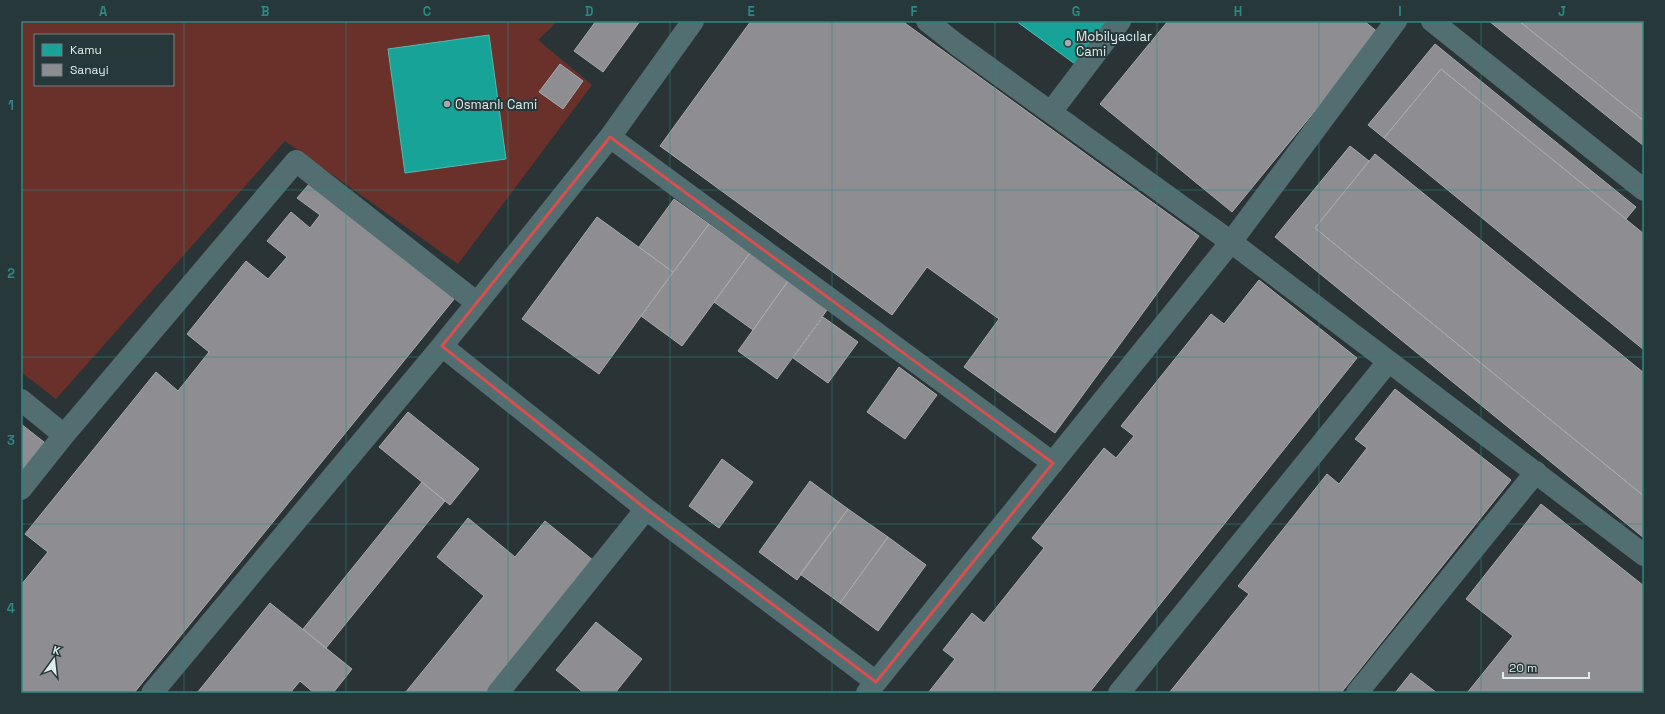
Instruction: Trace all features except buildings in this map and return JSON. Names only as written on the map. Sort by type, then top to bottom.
[{"type":"street","points":[[152,693],[477,303],[610,137],[693,21]]},
{"type":"street","points":[[927,21],[956,44],[1231,242],[1644,555]]},
{"type":"street","points":[[1051,112],[1120,21]]},
{"type":"street","points":[[442,346],[872,687],[1231,242],[1396,21]]},
{"type":"street","points":[[1432,21],[1644,190]]},
{"type":"street","points":[[610,137],[1053,464]]},
{"type":"street","points":[[21,489],[64,435],[296,161],[477,303]]},
{"type":"street","points":[[1119,693],[1388,362]]},
{"type":"street","points":[[21,400],[64,435]]},
{"type":"street","points":[[1357,693],[1536,472]]},
{"type":"street","points":[[498,693],[646,509]]},
{"type":"highlighted area","points":[[610,137],[1053,463],[876,682],[646,509],[442,346]]},
{"type":"shaded area","points":[[21,21],[558,21],[538,40],[592,85],[458,264],[285,141],[56,399],[21,372]]},
{"type":"place","name":"Mobilyacılar Cami","points":[[1068,43]]},
{"type":"place","name":"Osmanlı Cami","points":[[447,104]]}]
